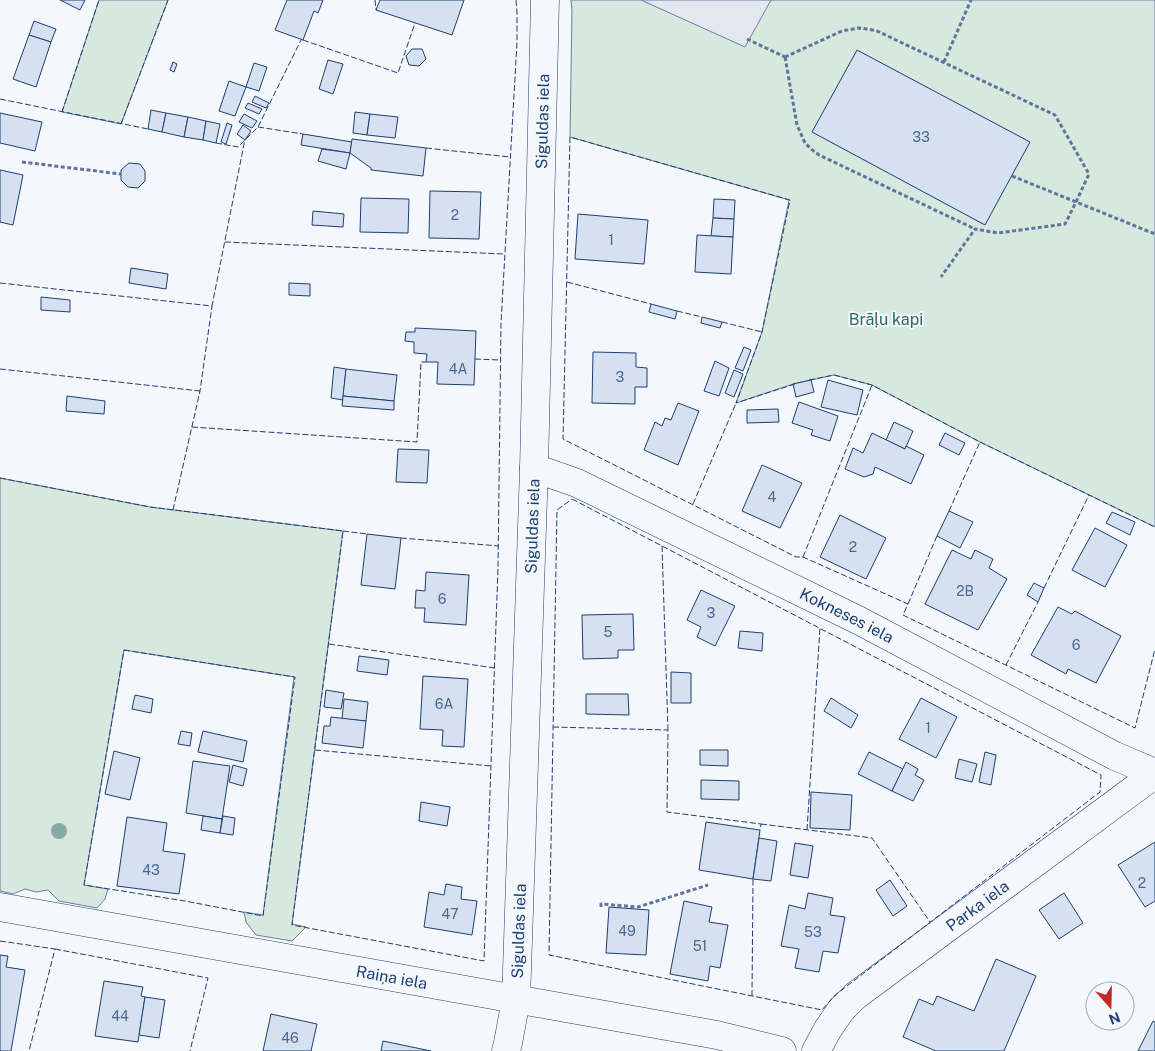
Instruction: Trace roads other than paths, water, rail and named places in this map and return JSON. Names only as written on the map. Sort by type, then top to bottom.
[{"type":"street","name":"Siguldas iela","points":[[506,1051],[516,1000],[534,468],[545,0]]},
{"type":"street","name":"Kokneses iela","points":[[534,468],[577,483],[849,616],[1115,756],[1155,774]]},
{"type":"street","name":"Parka iela","points":[[816,1051],[828,1028],[841,1010],[855,996],[1155,774]]},
{"type":"street","name":"Raiņa iela","points":[[0,907],[716,1035],[782,1051]]},
{"type":"park label","name":"Brāļu kapi","points":[[886,319]]}]
